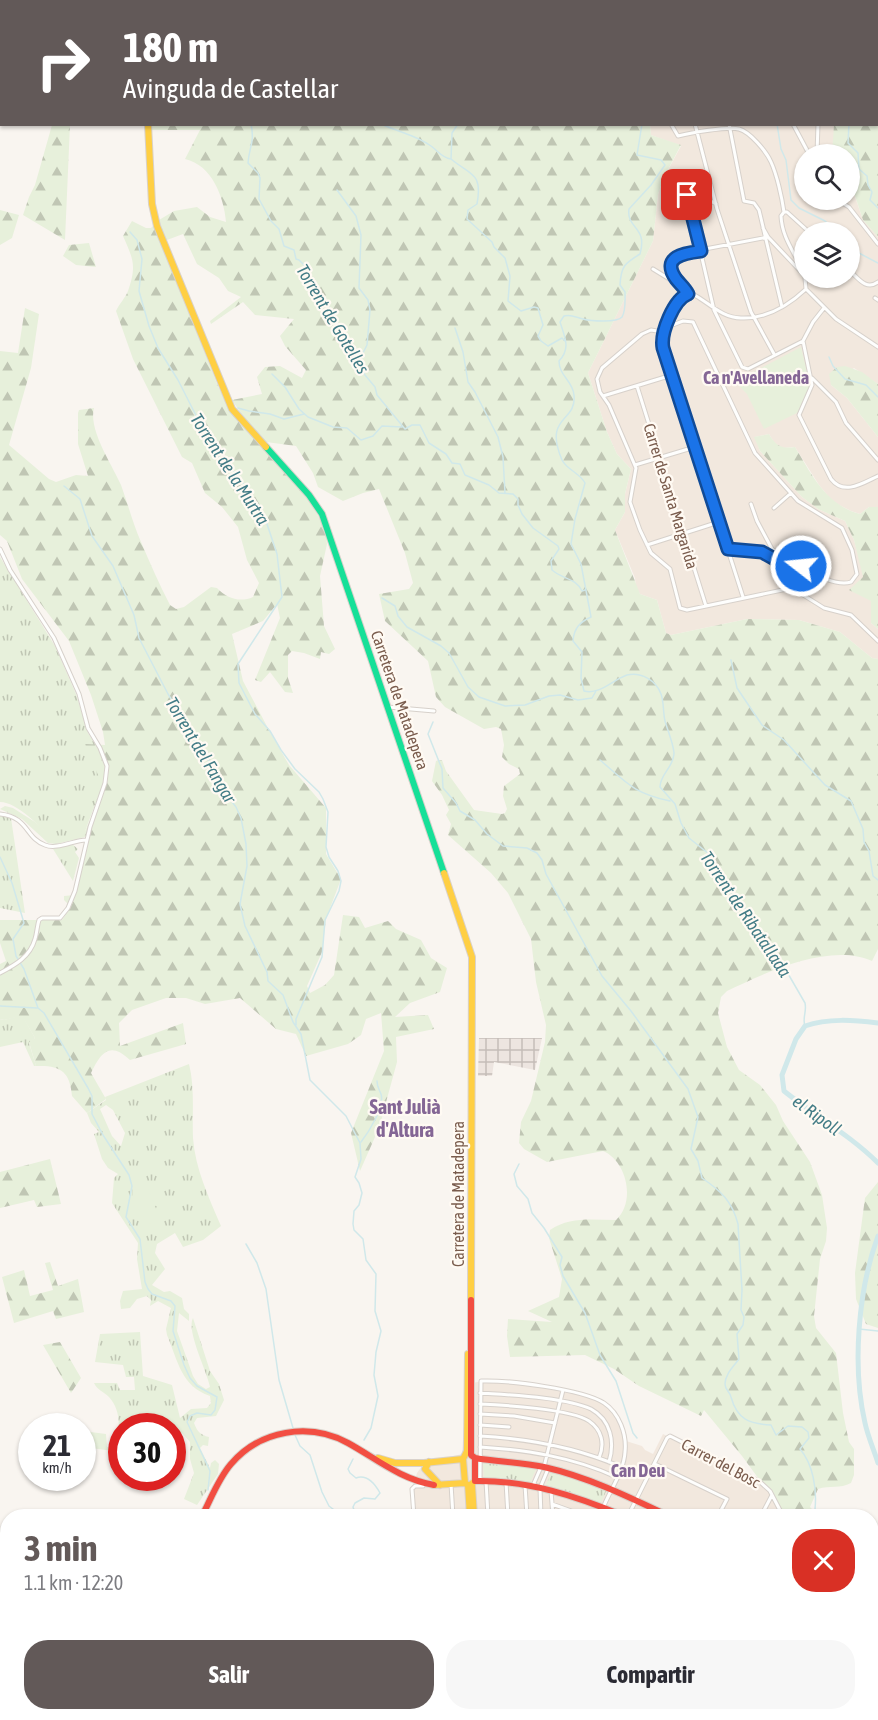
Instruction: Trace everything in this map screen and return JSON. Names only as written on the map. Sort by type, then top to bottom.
[{"type":"main road","name":"Carretera de Matadepera","points":[[148,126],[154,217],[227,398],[236,415],[320,509],[472,957],[471,1330],[467,1364],[471,1457]]},
{"type":"main road","points":[[296,1430],[336,1437],[414,1482],[437,1485],[506,1482],[551,1491],[603,1508]]},
{"type":"main road","points":[[200,1509],[221,1475],[237,1456],[257,1441],[296,1430],[318,1431],[336,1436],[385,1461],[405,1464],[471,1457],[544,1468],[578,1476],[655,1509]]},
{"type":"main road","points":[[206,1509],[225,1473],[238,1457],[263,1439],[283,1432]]},
{"type":"main road","points":[[471,1457],[474,1483],[472,1509]]},
{"type":"main road","points":[[471,1457],[474,1483]]},
{"type":"main road","points":[[426,1462],[425,1469],[437,1485]]},
{"type":"street","points":[[672,126],[678,136],[729,126],[747,133],[768,157],[784,212],[781,217],[785,237],[794,255]]},
{"type":"street","points":[[695,126],[729,246],[754,317],[774,354]]},
{"type":"street","points":[[729,126],[744,201],[756,204],[782,308]]},
{"type":"street","points":[[794,126],[804,144]]},
{"type":"street","points":[[817,144],[818,126]]},
{"type":"street","points":[[673,186],[672,195],[675,201],[681,201],[687,197]]},
{"type":"street","points":[[716,204],[693,191],[688,192],[687,197],[715,313],[742,368],[748,369],[803,341],[824,308]]},
{"type":"street","points":[[851,210],[878,244]]},
{"type":"street","points":[[784,212],[798,222]]},
{"type":"street","points":[[766,238],[679,254],[672,264],[672,272],[688,294],[696,296],[735,318],[754,317],[782,308],[806,289],[838,321],[878,347]]},
{"type":"street","points":[[766,238],[794,266]]},
{"type":"street","points":[[653,269],[681,285]]},
{"type":"street","points":[[860,280],[867,286],[878,282]]},
{"type":"street","points":[[688,294],[680,299],[664,330],[662,344],[743,597]]},
{"type":"street","points":[[751,504],[772,549],[786,559],[841,584],[851,582],[857,574],[852,550],[844,530],[837,523],[805,506],[755,453],[693,322],[683,321],[664,330],[645,332],[602,368],[597,379],[599,389],[609,405],[635,465],[636,477],[630,502],[646,545],[670,569],[681,610],[794,588],[824,608],[851,615],[878,641]]},
{"type":"street","points":[[803,341],[810,376],[814,384],[836,402],[846,423],[878,459]]},
{"type":"street","points":[[603,396],[672,375]]},
{"type":"street","points":[[814,384],[799,415],[831,479],[838,486],[845,488],[878,476]]},
{"type":"street","name":"Carrer de Santa Margarida","points":[[637,386],[706,606]]},
{"type":"street","points":[[635,465],[695,447]]},
{"type":"street","points":[[774,508],[791,493]]},
{"type":"street","points":[[646,545],[719,522]]},
{"type":"street","points":[[0,549],[10,570],[54,638],[81,701],[88,728],[107,763],[105,783],[86,840],[75,891],[68,908],[60,918],[39,920],[35,941],[29,952],[18,963],[0,973]]},
{"type":"street","points":[[728,549],[762,552],[781,562],[786,559]]},
{"type":"street","points":[[388,707],[434,711]]},
{"type":"street","points":[[0,814],[17,818],[38,841],[47,846],[86,840]]},
{"type":"street","points":[[471,1457],[480,1447],[481,1381],[528,1384],[594,1398],[613,1411],[622,1425],[626,1444],[621,1467],[603,1508]]},
{"type":"street","points":[[537,1488],[563,1390]]},
{"type":"street","points":[[480,1393],[519,1395],[590,1409],[602,1418],[612,1439],[612,1453],[609,1462]]},
{"type":"street","points":[[480,1404],[518,1406],[584,1419],[594,1426],[602,1441],[599,1458]]},
{"type":"street","points":[[480,1414],[514,1416],[555,1423]]},
{"type":"street","points":[[480,1425],[509,1427]]},
{"type":"street","points":[[480,1436],[550,1443],[621,1467]]},
{"type":"street","name":"Carrer del Bosc","points":[[655,1464],[670,1436],[752,1477],[765,1486],[772,1495]]},
{"type":"street","points":[[480,1447],[531,1451],[586,1465],[616,1478]]},
{"type":"street","points":[[632,1509],[655,1464],[727,1499],[722,1509]]},
{"type":"street","points":[[540,1509],[537,1488],[534,1484],[544,1468]]},
{"type":"street","points":[[506,1482],[508,1509]]},
{"type":"street","points":[[474,1483],[485,1509]]},
{"type":"street","points":[[451,1484],[453,1509]]},
{"type":"street","points":[[414,1509],[412,1488],[437,1485]]},
{"type":"street","points":[[525,1485],[527,1509]]},
{"type":"street","points":[[551,1491],[553,1509]]},
{"type":"street","points":[[765,1509],[772,1495]]},
{"type":"street","points":[[772,1495],[779,1509]]},
{"type":"street","points":[[552,1504],[566,1509]]},
{"type":"shaded area","points":[[650,126],[836,126],[840,144],[794,144],[794,210],[860,210],[863,220],[878,237],[878,384],[854,368],[831,385],[847,398],[878,437],[878,507],[869,507],[860,514],[833,502],[819,485],[795,447],[783,448],[775,444],[769,434],[755,437],[760,451],[802,497],[818,509],[845,521],[854,540],[871,601],[871,623],[878,629],[878,659],[872,658],[840,632],[799,620],[747,619],[671,635],[666,633],[657,600],[640,594],[636,587],[635,578],[615,530],[625,512],[625,494],[631,469],[617,454],[607,432],[588,373],[653,241],[658,194],[664,177],[681,146],[651,135]]},
{"type":"shaded area","points":[[479,1038],[542,1038],[535,1070],[494,1062],[492,1076],[478,1076]]},
{"type":"shaded area","points":[[483,1381],[581,1393],[603,1402],[614,1413],[626,1441],[642,1446],[653,1454],[663,1434],[765,1486],[781,1509],[414,1509],[413,1487],[417,1473],[424,1463],[462,1454],[467,1384]]},
{"type":"green space","points":[[52,126],[70,126],[65,240],[23,215],[35,185]]},
{"type":"green space","points":[[151,126],[650,126],[651,135],[681,145],[658,194],[653,241],[588,373],[607,432],[617,454],[631,469],[625,494],[625,512],[615,530],[640,594],[657,600],[666,633],[671,635],[747,619],[799,620],[840,632],[872,658],[878,659],[878,949],[872,961],[855,956],[817,957],[760,976],[727,991],[721,997],[718,1013],[727,1047],[739,1070],[760,1085],[776,1105],[783,1121],[810,1162],[822,1195],[827,1228],[826,1241],[820,1259],[814,1316],[816,1328],[836,1353],[843,1413],[849,1442],[854,1449],[854,1475],[851,1483],[847,1485],[818,1489],[810,1507],[812,1509],[781,1509],[742,1456],[704,1410],[701,1416],[639,1386],[614,1369],[585,1355],[510,1357],[507,1336],[508,1319],[552,1322],[528,1311],[559,1297],[562,1279],[549,1238],[550,1230],[574,1221],[616,1220],[626,1203],[627,1193],[623,1172],[618,1163],[603,1151],[547,1162],[524,1149],[519,1143],[521,1122],[531,1101],[545,1042],[546,1025],[536,982],[531,939],[508,893],[491,873],[448,835],[451,824],[446,815],[449,810],[432,781],[436,761],[442,760],[446,771],[474,810],[502,814],[507,809],[503,796],[504,786],[520,774],[519,769],[502,757],[504,745],[501,729],[496,727],[484,729],[445,707],[436,697],[428,661],[385,621],[379,594],[409,589],[413,583],[405,553],[379,489],[343,501],[318,487],[313,473],[296,446],[266,442],[232,400],[262,394],[257,377],[265,367],[280,366],[302,378],[306,370],[285,346],[280,336],[294,319],[255,315],[243,302],[211,324],[210,321],[241,297],[228,291],[219,278],[197,264],[183,234],[162,244],[229,409],[309,499],[325,529],[327,544],[320,576],[324,626],[335,649],[329,654],[321,652],[320,659],[292,651],[288,655],[288,678],[293,693],[285,692],[270,672],[261,682],[255,680],[280,618],[277,604],[263,621],[232,634],[243,681],[270,732],[289,765],[326,808],[326,854],[341,879],[326,919],[322,952],[307,986],[310,993],[325,985],[334,975],[343,915],[359,917],[365,928],[388,921],[396,929],[421,940],[431,958],[447,968],[440,992],[410,1003],[395,1017],[428,1015],[434,1029],[396,1037],[397,1062],[379,1128],[360,1171],[351,1133],[384,1051],[381,1013],[366,1019],[361,1035],[348,1044],[306,1056],[296,1034],[276,1029],[240,998],[205,1004],[186,998],[166,998],[132,1010],[119,1023],[120,1046],[183,1023],[186,1044],[130,1060],[117,1051],[107,1051],[98,1059],[91,1073],[106,1099],[87,1113],[72,1096],[69,1081],[62,1071],[57,1068],[36,1066],[29,1042],[35,1038],[22,1016],[0,1019],[0,964],[6,961],[0,943],[0,920],[62,920],[71,907],[64,900],[64,896],[75,895],[89,836],[56,844],[48,843],[22,819],[0,809],[5,806],[13,808],[54,838],[61,840],[85,831],[94,812],[101,782],[85,744],[105,745],[91,695],[69,641],[22,579],[7,541],[0,535],[0,351],[18,353],[25,308],[39,314],[31,368],[9,445],[49,479],[56,482],[76,475],[88,476],[78,444],[78,413],[79,410],[94,408],[95,427],[102,448],[121,485],[138,535],[170,605],[176,609],[184,607],[211,587],[234,598],[248,599],[253,597],[259,583],[247,560],[238,527],[222,507],[205,493],[192,463],[182,457],[133,359],[116,311],[131,282],[133,262],[123,236],[132,221],[151,228],[174,211],[197,207],[210,217],[226,222],[223,202],[215,183],[203,168],[185,159],[200,130],[151,130]]},
{"type":"green space","points":[[834,126],[878,126],[878,237],[863,220],[860,210],[860,144],[833,144]]},
{"type":"green space","points":[[0,210],[19,215],[12,238],[0,245]]},
{"type":"green space","points":[[89,243],[96,267],[76,265],[63,256],[69,245]]},
{"type":"green space","points":[[801,347],[810,385],[808,392],[797,413],[764,429],[747,394],[739,386],[738,380]]},
{"type":"green space","points":[[845,366],[862,372],[878,384],[878,437],[847,398],[831,385],[829,374],[837,367]]},
{"type":"green space","points":[[769,434],[779,446],[795,447],[821,488],[838,504],[860,514],[869,507],[878,507],[878,629],[871,623],[871,601],[849,590],[863,577],[854,540],[845,521],[818,509],[802,497],[760,451],[754,437]]},
{"type":"green space","points":[[0,557],[55,646],[76,694],[88,733],[99,750],[102,786],[84,834],[60,843],[22,811],[0,802]]},
{"type":"green space","points":[[0,815],[11,818],[25,913],[0,908]]},
{"type":"green space","points":[[72,844],[78,849],[75,852],[79,858],[73,881],[53,849]]},
{"type":"green space","points":[[22,1015],[35,1038],[29,1043],[36,1066],[23,1042],[0,1047],[0,1019]]},
{"type":"green space","points":[[189,1064],[193,1091],[194,1149],[203,1183],[221,1226],[203,1240],[183,1247],[175,1233],[157,1244],[155,1253],[165,1269],[152,1285],[182,1298],[184,1309],[189,1314],[189,1321],[179,1313],[177,1331],[193,1376],[198,1384],[206,1389],[210,1387],[192,1332],[193,1318],[210,1371],[219,1384],[224,1400],[216,1416],[197,1418],[194,1423],[199,1432],[209,1437],[208,1446],[203,1445],[200,1448],[210,1468],[211,1463],[215,1460],[219,1464],[218,1474],[197,1505],[184,1499],[194,1473],[190,1459],[190,1442],[186,1438],[186,1413],[191,1409],[207,1408],[211,1403],[210,1396],[193,1386],[178,1363],[166,1329],[171,1308],[158,1301],[150,1306],[151,1300],[147,1296],[137,1299],[130,1308],[121,1309],[120,1301],[123,1291],[142,1289],[137,1259],[138,1243],[112,1203],[114,1178],[118,1174],[108,1168],[102,1159],[94,1134],[99,1132],[91,1123],[87,1113],[106,1100],[105,1097]],"holes":[[[106,1105],[113,1110],[125,1133],[121,1146],[112,1136],[100,1109]]]},
{"type":"green space","points":[[50,1159],[61,1204],[37,1207],[34,1200],[0,1208],[0,1172]]},
{"type":"green space","points":[[878,1182],[878,1328],[866,1324],[856,1299],[855,1273],[865,1198]]},
{"type":"green space","points":[[146,1184],[157,1211],[150,1224],[133,1203],[133,1189]]},
{"type":"green space","points":[[50,1262],[58,1286],[78,1279],[84,1312],[56,1319],[53,1311],[14,1323],[2,1277],[24,1270],[30,1296],[53,1290],[45,1263]]},
{"type":"green space","points":[[140,1332],[143,1376],[172,1385],[179,1413],[118,1413],[109,1397],[94,1383],[117,1383],[120,1390],[135,1390],[134,1377],[126,1377],[123,1365],[95,1362],[100,1334]]},
{"type":"green space","points":[[60,1342],[81,1378],[71,1393],[43,1345]]},
{"type":"green space","points":[[96,1433],[106,1434],[108,1450],[96,1449]]},
{"type":"green space","points":[[484,1462],[537,1467],[530,1483],[484,1478]]},
{"type":"green space","points":[[552,1471],[607,1489],[600,1505],[545,1487]]},
{"type":"waterway","name":"Torrent de Gotelles","points":[[251,126],[252,140],[248,163],[260,178],[259,199],[271,221],[279,229],[284,246],[294,250],[296,259],[306,267],[306,280],[309,286],[319,293],[334,314],[343,337],[355,349],[356,358],[375,387],[377,395],[405,429],[412,425],[420,425],[429,443],[446,454],[452,463],[460,464],[465,475],[489,485],[499,493],[513,494],[518,499],[522,514],[533,528],[558,546],[559,549],[551,561],[552,570],[573,581],[582,591],[585,590]]},
{"type":"waterway","points":[[386,126],[419,139],[451,159]]},
{"type":"waterway","points":[[457,126],[452,133],[451,159],[473,176],[478,186],[477,204],[468,210],[467,219],[492,242],[505,258],[510,276],[508,301],[521,311],[538,308],[543,325],[538,336],[548,346],[562,338],[565,341]]},
{"type":"waterway","name":"Torrent de Ribatallada","points":[[642,126],[637,155],[661,160],[665,165],[651,185],[629,209],[629,216],[639,233],[642,245],[640,254],[627,263],[621,273],[620,285],[625,292],[622,317],[603,321],[566,315],[560,322],[566,347],[559,361],[563,375],[573,390],[574,404],[558,427],[557,445],[564,463],[585,483],[571,544],[581,564],[591,617],[578,626],[573,641],[582,652],[581,678],[584,691],[595,691],[632,674],[647,678],[659,689],[674,753],[660,787],[675,804],[689,838],[709,854],[734,898],[744,907],[772,946],[805,1003],[805,1026]]},
{"type":"waterway","points":[[777,126],[781,149],[786,160],[791,200],[799,208],[826,222]]},
{"type":"waterway","points":[[849,126],[848,143],[858,153],[859,169],[867,176],[872,192],[870,200],[878,208]]},
{"type":"waterway","points":[[337,190],[356,216],[361,235],[359,288],[368,300],[370,310],[367,345],[359,361]]},
{"type":"waterway","name":"Torrent de la Murtra","points":[[130,232],[137,240],[142,259],[139,291],[158,348],[178,380],[212,447],[223,463],[239,476],[245,487],[248,501],[264,515],[277,554],[282,597],[238,664],[239,683],[255,714],[270,731],[281,750],[323,799],[328,812],[326,847],[341,881],[339,891],[325,920],[322,957],[296,1019],[296,1025]]},
{"type":"waterway","points":[[860,254],[878,263]]},
{"type":"waterway","points":[[455,328],[463,352],[468,382],[498,437],[503,457],[505,493]]},
{"type":"waterway","points":[[829,357],[833,366],[845,379],[866,385],[878,397]]},
{"type":"waterway","points":[[272,374],[308,417],[333,427],[347,428],[361,440],[373,436],[382,426],[402,427]]},
{"type":"waterway","points":[[238,408],[284,419],[304,414]]},
{"type":"waterway","name":"Torrent del Fangar","points":[[64,486],[80,499],[92,536],[113,566],[134,615],[139,638],[178,710],[184,728],[206,754],[215,780],[236,807],[241,818],[247,866],[240,904],[245,926],[267,972],[268,981],[283,995],[293,1022],[301,1034],[310,1080],[346,1116],[360,1143],[361,1159],[355,1177],[362,1193],[359,1205],[354,1211],[353,1224],[354,1230],[363,1239],[366,1260],[376,1274],[375,1311],[381,1331],[374,1375],[378,1396],[371,1428],[364,1440]]},
{"type":"waterway","points":[[382,598],[395,606],[398,616],[407,627],[449,653],[468,687],[479,697],[505,706],[525,705],[549,696],[560,695],[578,700],[592,698],[596,691]]},
{"type":"waterway","points":[[731,660],[737,688],[762,725],[784,740],[825,785],[851,801],[863,829],[873,876],[878,880]]},
{"type":"waterway","points":[[433,722],[428,734],[442,769],[443,788],[460,811],[475,820],[487,834],[503,846],[527,848],[537,853],[542,860],[546,874],[602,976],[631,1011],[688,1089],[698,1117],[691,1149],[698,1161],[702,1178],[725,1197],[733,1209],[738,1224],[741,1310],[744,1317],[743,1325],[737,1334],[739,1359],[728,1374],[725,1386],[737,1411],[750,1422],[771,1425],[776,1435],[788,1426],[802,1427],[808,1432],[809,1438],[800,1449],[811,1469],[815,1485],[815,1509]]},
{"type":"waterway","points":[[600,760],[639,791],[670,801]]},
{"type":"waterway","points":[[0,857],[12,883],[24,923],[13,939],[16,956],[24,969],[38,1008],[44,1013],[92,1096],[92,1114],[129,1175],[132,1186],[126,1217],[140,1239],[145,1282],[152,1294],[171,1301],[175,1306],[173,1331],[190,1378],[197,1386],[217,1397],[215,1410],[211,1415],[197,1413],[190,1416],[187,1422],[210,1471],[208,1490]]},
{"type":"waterway","points":[[0,1006],[37,1008]]},
{"type":"waterway","name":"el Ripoll","points":[[878,1023],[832,1021],[805,1026],[796,1039],[782,1075],[784,1091],[856,1143],[878,1163]]},
{"type":"waterway","points":[[361,1142],[381,1106],[382,1099],[377,1081]]},
{"type":"waterway","points":[[519,1164],[514,1174],[517,1186],[528,1199],[532,1213],[562,1257],[560,1265],[563,1276],[585,1313],[600,1355],[616,1381],[633,1433],[637,1438]]},
{"type":"waterway","name":"el Ripoll","points":[[878,1236],[866,1280],[858,1353],[861,1401],[866,1428],[878,1463]]},
{"type":"waterway","points":[[246,1244],[257,1263],[266,1289],[279,1380],[293,1428]]},
{"type":"waterway","points":[[859,1329],[878,1331]]},
{"type":"waterway","points":[[295,1435],[300,1446],[310,1455],[322,1492],[333,1509]]},
{"type":"waterway","points":[[353,1459],[348,1469],[350,1473],[356,1478],[364,1477],[376,1486],[380,1493],[375,1499],[364,1498],[355,1503],[354,1509]]},
{"type":"traffic: fast","points":[[266,447],[309,495],[322,514],[444,873]]},
{"type":"traffic: slow","points":[[148,126],[152,204],[157,226],[232,409],[266,447]]},
{"type":"traffic: slow","points":[[444,873],[472,957],[471,1300]]},
{"type":"traffic: slow","points":[[465,1483],[463,1459],[467,1451],[468,1354]]},
{"type":"traffic: slow","points":[[378,1458],[395,1463],[424,1463]]},
{"type":"traffic: slow","points":[[424,1463],[463,1459]]},
{"type":"traffic: slow","points":[[429,1462],[425,1469],[440,1485]]},
{"type":"traffic: slow","points":[[434,1485],[465,1483],[469,1486],[475,1481]]},
{"type":"traffic: slow","points":[[468,1485],[470,1509]]},
{"type":"traffic: slow","points":[[472,1485],[474,1509]]},
{"type":"traffic: jam","points":[[471,1300],[471,1455],[475,1458],[475,1481]]},
{"type":"traffic: jam","points":[[205,1509],[226,1470],[243,1452],[270,1437],[301,1431],[333,1436],[399,1473],[434,1485]]},
{"type":"traffic: jam","points":[[475,1458],[535,1465],[560,1471],[608,1488],[654,1509]]},
{"type":"traffic: jam","points":[[475,1481],[533,1486],[606,1509]]},
{"type":"district","name":"Ca n'Avellaneda","points":[[756,377]]},
{"type":"district","name":"Sant Julià d'Altura","points":[[405,1118]]},
{"type":"district","name":"Can Deu","points":[[638,1470]]},
{"type":"route","points":[[687,195],[701,251],[679,254],[672,264],[674,276],[688,294],[681,297],[666,325],[662,337],[663,348],[728,549],[762,552],[780,562],[786,559],[801,566]]}]
